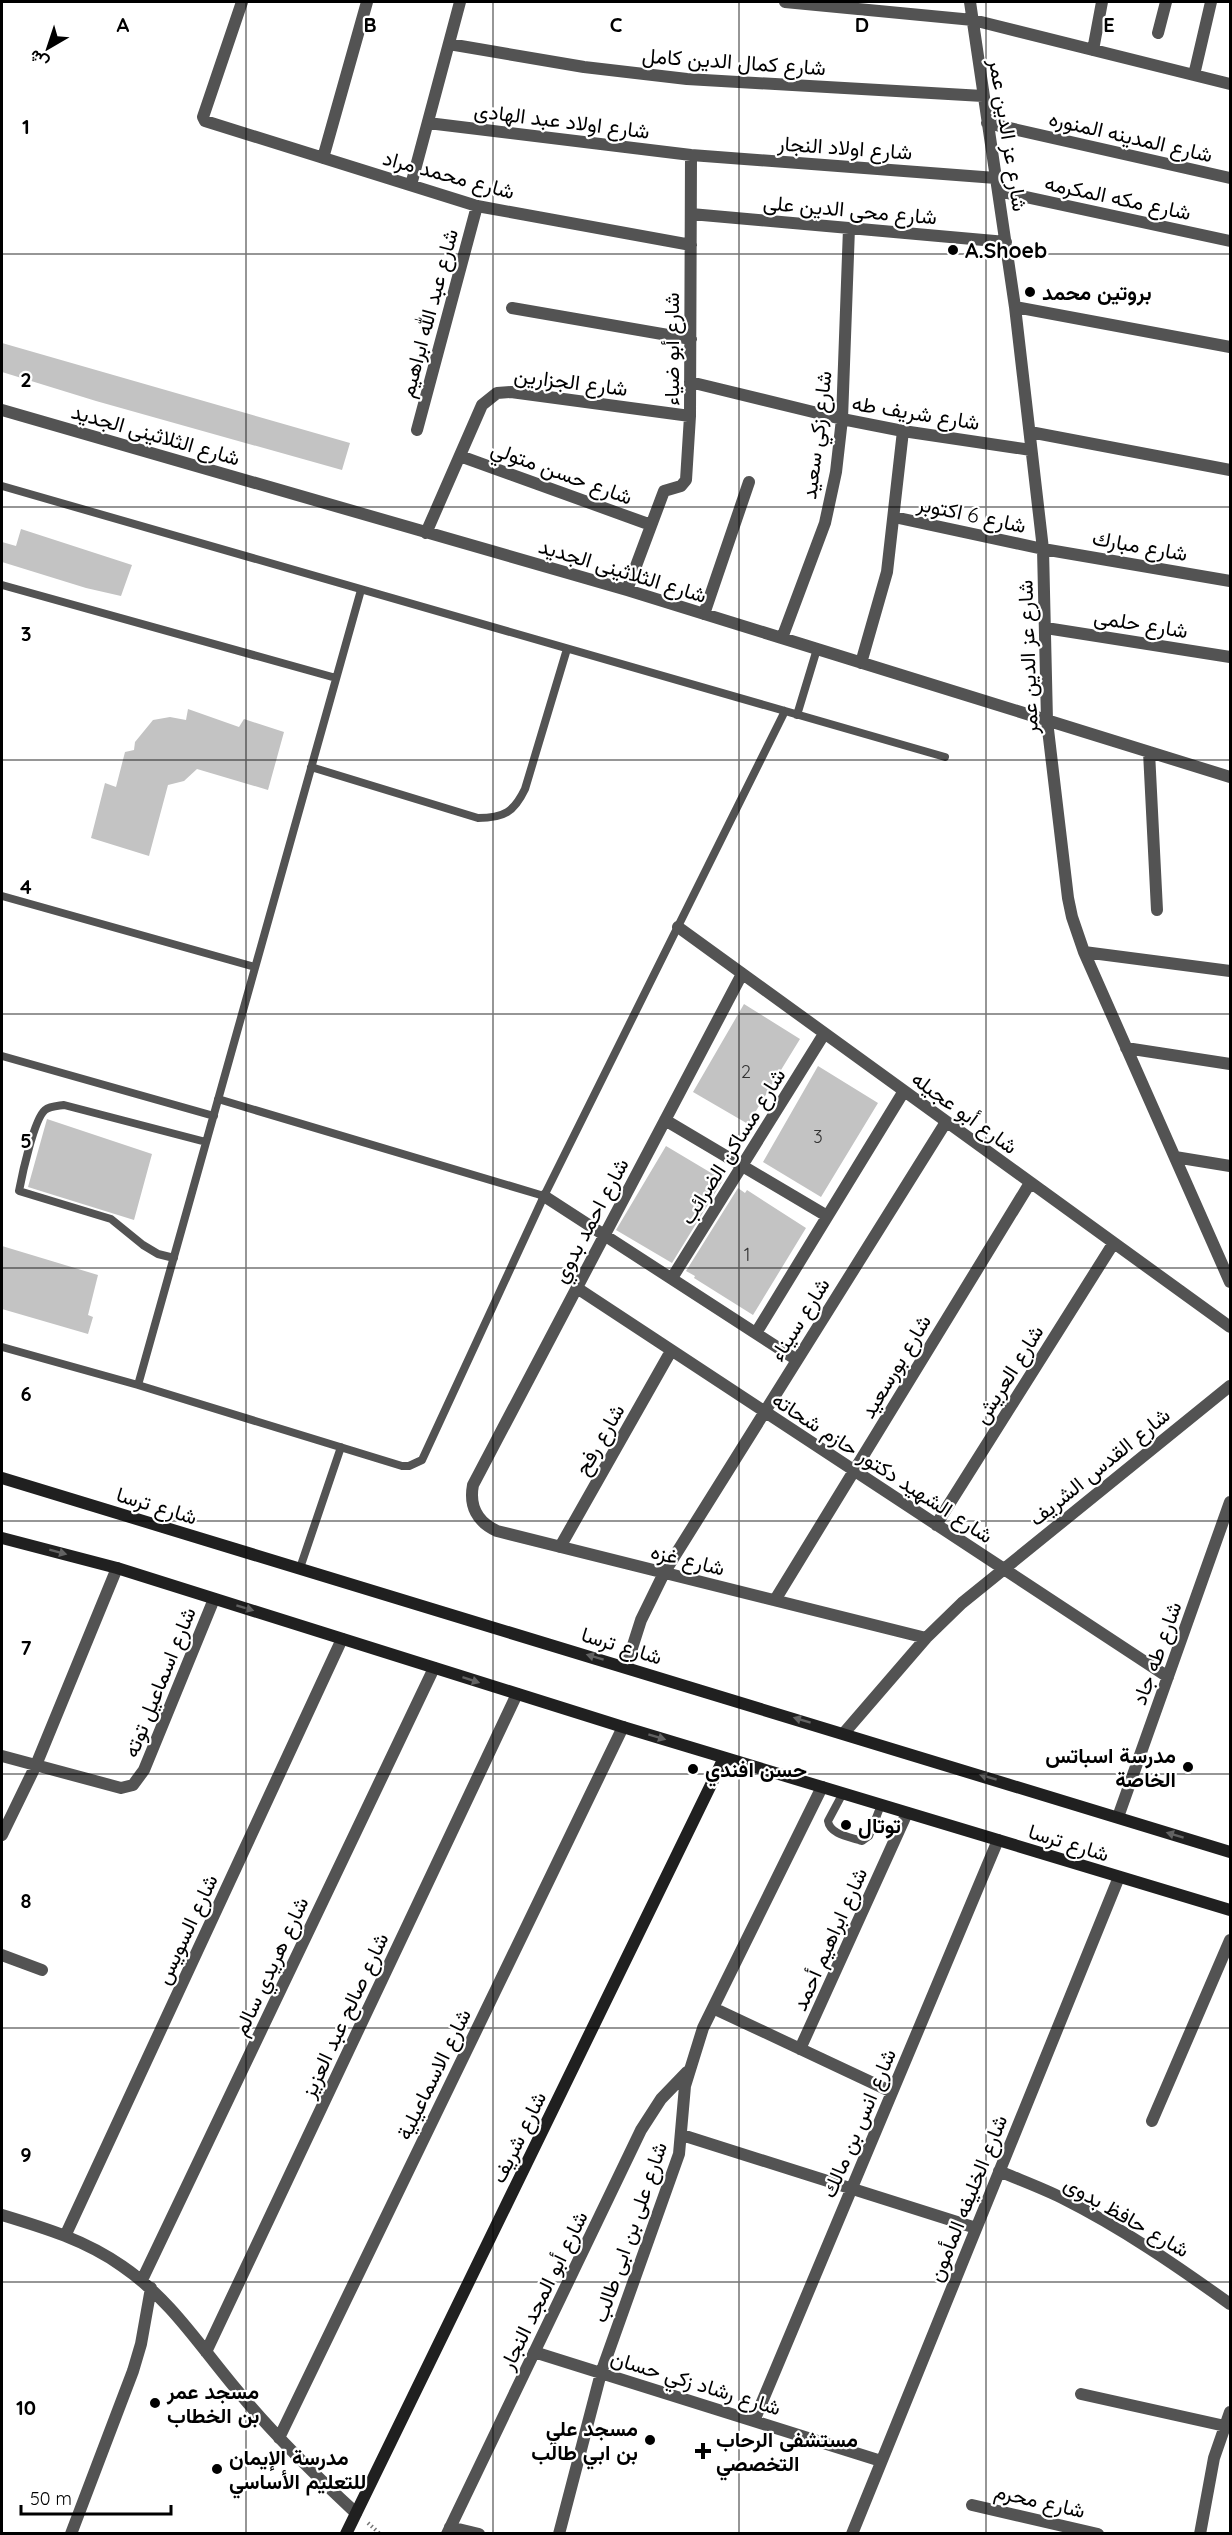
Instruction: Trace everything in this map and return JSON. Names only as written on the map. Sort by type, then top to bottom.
[{"type":"main road","name":"شارع ترسا","points":[[2,1478],[1230,1852]]},
{"type":"main road","name":"شارع ترسا","points":[[2,1537],[117,1568],[623,1727],[1230,1910]]},
{"type":"main road","name":"شارع شريف","points":[[346,2534],[724,1758]]},
{"type":"street","name":"شارع محمد مراد","points":[[242,2],[203,117],[207,122],[477,206],[691,245]]},
{"type":"street","points":[[323,158],[367,2]]},
{"type":"street","points":[[411,185],[460,2]]},
{"type":"street","points":[[785,2],[892,7],[973,20],[1230,84]]},
{"type":"street","name":"شارع عز الدين عمر","points":[[970,2],[1006,242],[1030,432],[1042,549],[1047,721],[1068,898],[1084,952],[1175,1157],[1224,1256],[1230,1282]]},
{"type":"street","points":[[1093,50],[1102,2]]},
{"type":"street","points":[[1158,33],[1166,2]]},
{"type":"street","points":[[1194,75],[1211,2]]},
{"type":"street","name":"شارع كمال الدين كامل","points":[[449,44],[584,67],[687,79],[983,96]]},
{"type":"street","name":"شارع اولاد عبد الهادى","points":[[428,123],[692,155]]},
{"type":"street","name":"شارع المدينه المنوره","points":[[987,123],[1230,178]]},
{"type":"street","name":"شارع اولاد النجار","points":[[692,155],[996,177]]},
{"type":"street","name":"شارع أبو ضياء","points":[[651,525],[664,491],[681,486],[686,482],[690,416],[692,155]]},
{"type":"street","name":"شارع مكه المكرمه","points":[[998,191],[1230,241]]},
{"type":"street","name":"شارع عبد الله ابراهيم","points":[[417,430],[477,206]]},
{"type":"street","name":"شارع محى الدين على","points":[[691,214],[1006,242]]},
{"type":"street","name":"شارع زكي سعيد","points":[[782,638],[825,523],[836,472],[842,419],[849,228]]},
{"type":"street","points":[[1015,307],[1230,347]]},
{"type":"street","points":[[512,309],[691,339]]},
{"type":"street","name":"شارع شريف طه","points":[[690,382],[842,419],[903,431],[1031,450]]},
{"type":"street","name":"شارع الجزارين","points":[[426,533],[482,405],[491,396],[504,391],[690,416]]},
{"type":"street","name":"شارع الثلاثينى الجديد","points":[[2,410],[627,590],[1230,777]]},
{"type":"street","points":[[861,663],[887,572],[903,431]]},
{"type":"street","points":[[1030,432],[1230,470]]},
{"type":"street","name":"شارع حسن متولي","points":[[460,456],[651,525]]},
{"type":"street","points":[[704,614],[749,482]]},
{"type":"street","name":"شارع 6 اكتوبر","points":[[894,517],[1042,549]]},
{"type":"street","points":[[627,590],[651,525]]},
{"type":"street","name":"شارع مبارك","points":[[1042,549],[1230,580]]},
{"type":"street","name":"شارع حلمى","points":[[1046,628],[1230,657]]},
{"type":"street","points":[[1149,752],[1157,910]]},
{"type":"street","name":"شارع أبو عجيله","points":[[678,927],[1230,1327]]},
{"type":"street","points":[[1084,952],[1230,970]]},
{"type":"street","name":"شارع احمد بدوي","points":[[473,1485],[742,974]]},
{"type":"street","name":"شارع مساكن الضرائب","points":[[672,1278],[824,1034]]},
{"type":"street","points":[[1126,1048],[1230,1064]]},
{"type":"street","points":[[756,1333],[904,1091]]},
{"type":"street","points":[[665,1120],[827,1216]]},
{"type":"street","name":"شارع سيناء","points":[[626,1667],[641,1620],[664,1573],[946,1122]]},
{"type":"street","points":[[1175,1157],[1230,1166]]},
{"type":"street","name":"شارع بورسعيد","points":[[775,1600],[1030,1183]]},
{"type":"street","points":[[544,1196],[797,1360]]},
{"type":"street","name":"شارع العريش","points":[[936,1525],[1113,1244]]},
{"type":"street","name":"شارع الشهيد دكتور حازم شحاته","points":[[577,1288],[1168,1677]]},
{"type":"street","name":"شارع رفح","points":[[560,1547],[671,1351]]},
{"type":"street","name":"شارع القدس الشريف","points":[[844,1733],[926,1638],[1003,1569],[1230,1386]]},
{"type":"street","name":"شارع غزه","points":[[473,1485],[474,1509],[489,1528],[926,1638]]},
{"type":"street","name":"شارع طه جاد","points":[[1118,1817],[1230,1502]]},
{"type":"street","points":[[2,1834],[36,1765],[117,1568]]},
{"type":"street","name":"شارع اسماعيل توته","points":[[2,1756],[121,1788],[138,1781],[214,1599]]},
{"type":"street","name":"شارع السويس","points":[[66,2234],[342,1639]]},
{"type":"street","name":"شارع هريدي سالم","points":[[71,2534],[133,2371],[141,2344],[146,2284],[434,1668]]},
{"type":"street","name":"شارع صالح عبد العزيز","points":[[206,2352],[517,1694]]},
{"type":"street","name":"شارع الاسماعيلية","points":[[279,2438],[623,1727]]},
{"type":"street","name":"شارع على بن ابى طالب","points":[[560,2534],[601,2373],[676,2164],[682,2135],[687,2072],[703,2028],[822,1787]]},
{"type":"street","name":"شارع ابراهيم أحمد","points":[[800,2049],[907,1813]]},
{"type":"street","name":"شارع انس بن مالك","points":[[754,2421],[998,1840]]},
{"type":"street","name":"شارع الخليفه المأمون","points":[[852,2534],[1119,1877]]},
{"type":"street","points":[[1152,2121],[1230,1940]]},
{"type":"street","points":[[2,1955],[42,1970]]},
{"type":"street","points":[[713,2008],[892,2092]]},
{"type":"street","name":"شارع أبو المجد النجار","points":[[448,2530],[641,2130],[661,2099],[687,2072]]},
{"type":"street","points":[[682,2135],[976,2228]]},
{"type":"street","name":"شارع حافظ بدوى","points":[[999,2171],[1062,2198],[1107,2223],[1151,2249],[1230,2304]]},
{"type":"street","points":[[2,2215],[66,2234],[105,2254],[146,2284],[177,2315],[279,2438],[356,2513]]},
{"type":"street","name":"شارع رشاد زكي حسان","points":[[534,2352],[881,2461]]},
{"type":"street","points":[[1081,2394],[1225,2426]]},
{"type":"street","points":[[1200,2534],[1207,2490],[1230,2412]]},
{"type":"street","name":"شارع محرم","points":[[972,2505],[1098,2534]]},
{"type":"street","points":[[448,2530],[479,2534]]},
{"type":"lane","points":[[2,486],[945,757]]},
{"type":"lane","points":[[2,585],[336,678]]},
{"type":"lane","points":[[138,1385],[361,590]]},
{"type":"lane","points":[[311,768],[478,818],[493,818],[508,812],[518,802],[525,789],[567,649]]},
{"type":"lane","points":[[797,715],[817,649]]},
{"type":"lane","points":[[2,1347],[138,1385],[402,1466],[409,1466],[422,1460],[544,1196],[784,711]]},
{"type":"lane","points":[[2,896],[255,967]]},
{"type":"lane","points":[[2,1056],[214,1116]]},
{"type":"lane","points":[[218,1100],[544,1196]]},
{"type":"lane","points":[[174,1258],[158,1254],[143,1245],[111,1219],[19,1191],[22,1174],[39,1118],[46,1109],[54,1106],[64,1105],[206,1142]]},
{"type":"lane","points":[[300,1568],[341,1447]]},
{"type":"lane","points":[[843,1793],[828,1821],[829,1826],[832,1830],[862,1840],[869,1836],[881,1805]]},
{"type":"building","points":[[2,343],[350,443],[342,470],[96,401],[2,372]]},
{"type":"building","points":[[21,529],[132,565],[121,596],[86,588],[2,562],[2,542],[16,546]]},
{"type":"building","points":[[188,709],[239,727],[244,719],[284,732],[268,790],[197,769],[184,781],[168,785],[149,856],[91,838],[105,783],[116,787],[125,752],[134,750],[135,742],[153,720],[170,717],[186,720]]},
{"type":"building","points":[[744,1004],[800,1039],[748,1124],[693,1092]]},
{"type":"building","points":[[818,1066],[878,1103],[821,1197],[763,1162]]},
{"type":"building","points":[[47,1119],[152,1154],[134,1220],[28,1187]]},
{"type":"building","points":[[666,1146],[723,1180],[672,1263],[616,1230]]},
{"type":"building","points":[[738,1188],[745,1193],[747,1190],[806,1228],[753,1315],[686,1271]]},
{"type":"building","points":[[2,1246],[98,1275],[88,1315],[93,1317],[88,1334],[2,1309]]},
{"type":"place","name":"A.Shoeb","points":[[953,250]]},
{"type":"place","name":"بروتين محمد","points":[[1030,292]]},
{"type":"place","name":"مدرسة اسباتس الخاصة","points":[[1188,1767]]},
{"type":"place","name":"حسن افندي","points":[[693,1769]]},
{"type":"place","name":"توتال","points":[[846,1825]]},
{"type":"place","name":"مسجد عمر بن الخطاب","points":[[155,2403]]},
{"type":"place","name":"مسجد علي بن ابي طالب","points":[[650,2440]]},
{"type":"place","name":"مستشفى الرحاب التخصصي","points":[[703,2451]]},
{"type":"place","name":"مدرسة الإيمان للتعليم الأساسي","points":[[217,2469]]}]
